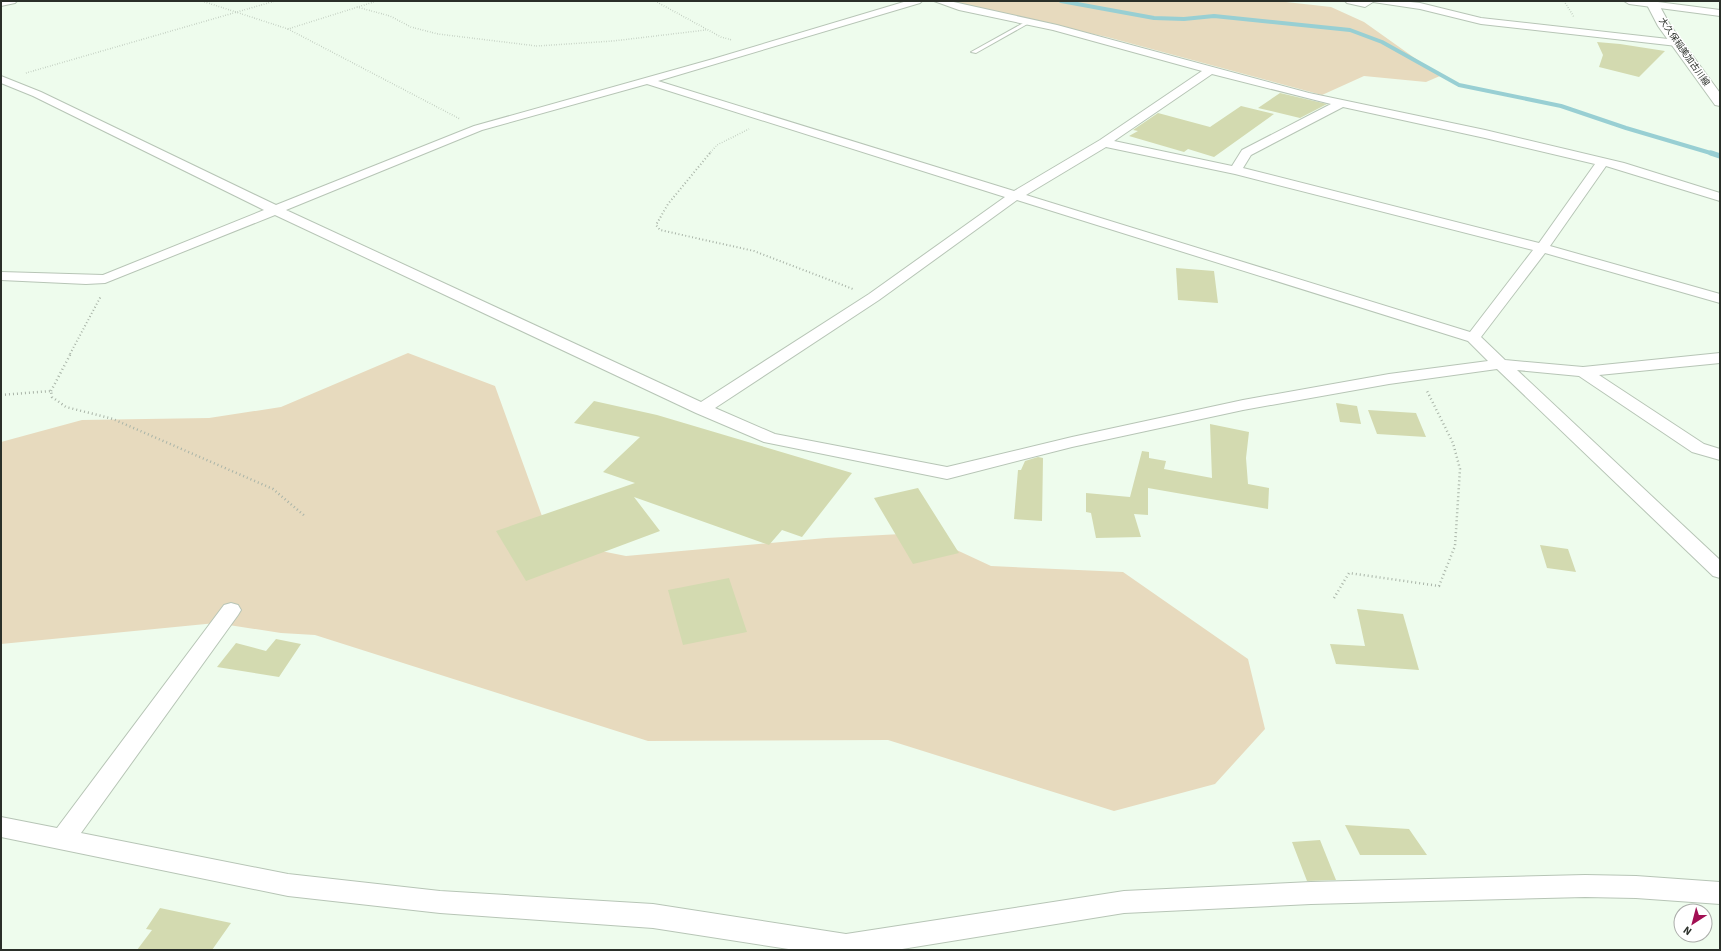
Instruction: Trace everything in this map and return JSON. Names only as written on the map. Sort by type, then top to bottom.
[{"type":"main road","name":"大久保稲美加古川線","points":[[1652,2],[1676,43],[1720,102]]},
{"type":"street","points":[[1,4],[12,1]]},
{"type":"street","points":[[1,276],[86,280],[105,279],[478,128],[648,81],[917,1]]},
{"type":"street","points":[[939,1],[962,8],[1054,27],[1307,96],[1485,134],[1603,162],[1720,197]]},
{"type":"street","points":[[1352,1],[1365,4],[1369,1]]},
{"type":"street","points":[[1377,1],[1420,6],[1481,21],[1676,43]]},
{"type":"street","points":[[1629,1],[1652,2],[1720,13]]},
{"type":"street","points":[[702,409],[874,297],[1016,195],[1104,143],[1212,70]]},
{"type":"street","points":[[2,80],[37,94],[275,210],[702,409],[770,438],[947,473],[1072,442],[1243,405],[1419,374],[1502,364],[1583,372],[1720,358]]},
{"type":"street","points":[[648,81],[1473,338],[1720,571]]},
{"type":"street","points":[[1236,170],[1246,154],[1342,103]]},
{"type":"street","points":[[1104,143],[1236,170],[1542,248],[1720,299]]},
{"type":"street","points":[[1473,338],[1542,248],[1603,162]]},
{"type":"street","points":[[1583,372],[1698,448],[1720,455]]},
{"type":"street","points":[[63,839],[231,610]]},
{"type":"street","points":[[1,827],[288,885],[440,902],[653,916],[845,948],[1124,902],[1312,893],[1585,886],[1636,887],[1720,893]]},
{"type":"lane","points":[[974,52],[1029,22]]},
{"type":"path","points":[[202,1],[288,29],[478,128]]},
{"type":"path","points":[[2,80],[275,1]]},
{"type":"path","points":[[288,29],[377,1]]},
{"type":"path","points":[[655,1],[721,38],[747,43],[757,49]]},
{"type":"path","points":[[357,7],[390,16],[411,27],[438,34],[537,46],[613,41],[706,30]]},
{"type":"path","points":[[769,119],[717,145],[668,204],[656,225],[660,230],[754,251],[874,297]]},
{"type":"path","points":[[105,279],[106,285],[51,391],[52,397],[66,407],[113,419],[273,489],[306,517]]},
{"type":"path","points":[[1334,598],[1349,573],[1439,586],[1455,546],[1460,469],[1453,443],[1419,374]]},
{"type":"path","points":[[1,395],[51,391]]},
{"type":"shaded area","points":[[942,1],[1277,1],[1331,7],[1364,22],[1440,76],[1426,82],[1364,76],[1322,95],[1107,37]]},
{"type":"shaded area","points":[[408,353],[495,386],[551,541],[626,556],[826,538],[920,533],[991,566],[1123,572],[1248,659],[1265,729],[1215,784],[1114,811],[888,740],[648,741],[315,635],[281,633],[216,623],[1,644],[1,442],[82,420],[209,418],[281,407]]},
{"type":"building","points":[[1597,42],[1665,51],[1639,77],[1599,67],[1603,55]]},
{"type":"building","points":[[1280,93],[1327,104],[1300,118],[1258,108]]},
{"type":"building","points":[[1241,106],[1274,114],[1214,157],[1188,149],[1184,152],[1129,136],[1138,131],[1133,130],[1158,113],[1210,127]]},
{"type":"building","points":[[1176,268],[1214,271],[1218,303],[1178,300]]},
{"type":"building","points":[[594,401],[657,415],[852,473],[802,537],[782,530],[769,545],[634,497],[660,531],[526,581],[496,531],[635,483],[603,472],[640,437],[574,423]]},
{"type":"building","points":[[1336,403],[1357,406],[1361,424],[1340,422]]},
{"type":"building","points":[[1368,410],[1416,413],[1426,437],[1377,434]]},
{"type":"building","points":[[1210,424],[1249,432],[1246,458],[1248,484],[1269,488],[1268,509],[1148,488],[1148,515],[1134,514],[1141,537],[1096,538],[1091,513],[1086,512],[1086,493],[1130,497],[1142,451],[1149,452],[1149,458],[1166,461],[1164,469],[1212,478]]},
{"type":"building","points":[[1038,457],[1043,458],[1042,521],[1014,519],[1018,470],[1021,470],[1025,461]]},
{"type":"building","points":[[918,488],[959,553],[913,564],[874,498]]},
{"type":"building","points":[[1540,545],[1568,549],[1576,572],[1547,568]]},
{"type":"building","points":[[729,578],[747,632],[683,645],[668,590]]},
{"type":"building","points":[[1357,609],[1403,614],[1419,670],[1336,664],[1330,644],[1365,646]]},
{"type":"building","points":[[276,639],[301,644],[279,677],[217,667],[236,643],[266,651]]},
{"type":"building","points":[[1345,825],[1409,829],[1427,855],[1360,855]]},
{"type":"building","points":[[1320,840],[1336,880],[1307,881],[1292,842]]},
{"type":"building","points":[[160,908],[231,923],[212,950],[137,950],[152,930],[146,929]]},
{"type":"waterway","points":[[1061,1],[1154,18],[1184,19],[1214,16],[1350,30],[1382,42],[1459,85],[1561,106],[1626,128],[1714,154]]},
{"type":"waterway","points":[[1714,154],[1720,156]]}]
